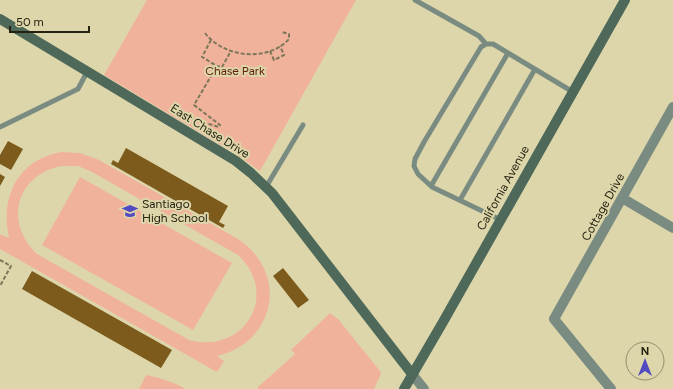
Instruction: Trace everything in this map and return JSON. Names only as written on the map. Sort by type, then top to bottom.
[{"type":"street","name":"California Avenue","points":[[404,389],[625,0]]},
{"type":"street","name":"East Chase Drive","points":[[0,19],[236,161],[266,187],[424,389]]},
{"type":"street","name":"Cottage Drive","points":[[611,389],[554,319],[673,107]]},
{"type":"street","points":[[622,198],[673,228]]},
{"type":"lane","points":[[415,0],[479,36],[486,44]]},
{"type":"lane","points":[[500,220],[431,186],[418,174],[414,166],[415,159],[481,47],[486,44],[493,44],[573,92]]},
{"type":"lane","points":[[431,186],[508,53]]},
{"type":"lane","points":[[460,200],[535,69]]},
{"type":"lane","points":[[0,127],[78,90],[88,72]]},
{"type":"lane","points":[[266,187],[303,125]]},
{"type":"path","points":[[205,33],[211,40],[231,51],[244,54],[255,54],[270,51],[289,39],[289,34],[282,32]]},
{"type":"path","points":[[211,40],[202,57],[217,66],[222,67],[231,51]]},
{"type":"path","points":[[270,51],[274,60],[284,55],[280,46]]},
{"type":"path","points":[[187,121],[189,118],[219,127],[220,125],[194,105],[217,66]]},
{"type":"path","points":[[0,260],[11,266],[0,286]]},
{"type":"green space","name":"Chase Park","points":[[147,0],[356,0],[260,171],[236,154],[104,75]]},
{"type":"green space","points":[[61,152],[80,153],[99,160],[238,239],[254,253],[265,270],[269,287],[269,305],[263,322],[252,337],[237,348],[217,356],[224,361],[217,372],[0,249],[0,234],[9,238],[7,208],[10,194],[23,172],[33,163],[46,156]],"holes":[[[62,166],[78,166],[92,172],[238,255],[250,270],[256,287],[256,303],[250,318],[240,330],[226,339],[209,342],[189,340],[37,254],[26,241],[20,228],[18,214],[20,201],[25,189],[34,179],[47,171]]]},
{"type":"green space","points":[[80,177],[232,263],[193,330],[42,245]]},
{"type":"green space","points":[[330,313],[338,319],[380,371],[381,374],[374,389],[258,389],[258,387],[295,354],[291,350]]},
{"type":"green space","points":[[146,375],[167,380],[186,389],[139,389]]},
{"type":"building","points":[[8,141],[23,149],[11,170],[0,164],[0,155]]},
{"type":"building","points":[[126,148],[228,206],[219,222],[225,225],[223,228],[111,164],[113,160],[118,163]]},
{"type":"building","points":[[0,174],[5,177],[0,186]]},
{"type":"building","points":[[283,268],[309,300],[298,308],[273,276]]},
{"type":"building","points":[[32,271],[172,350],[161,368],[22,289]]},
{"type":"place","name":"Santiago High School","points":[[130,211]]}]
